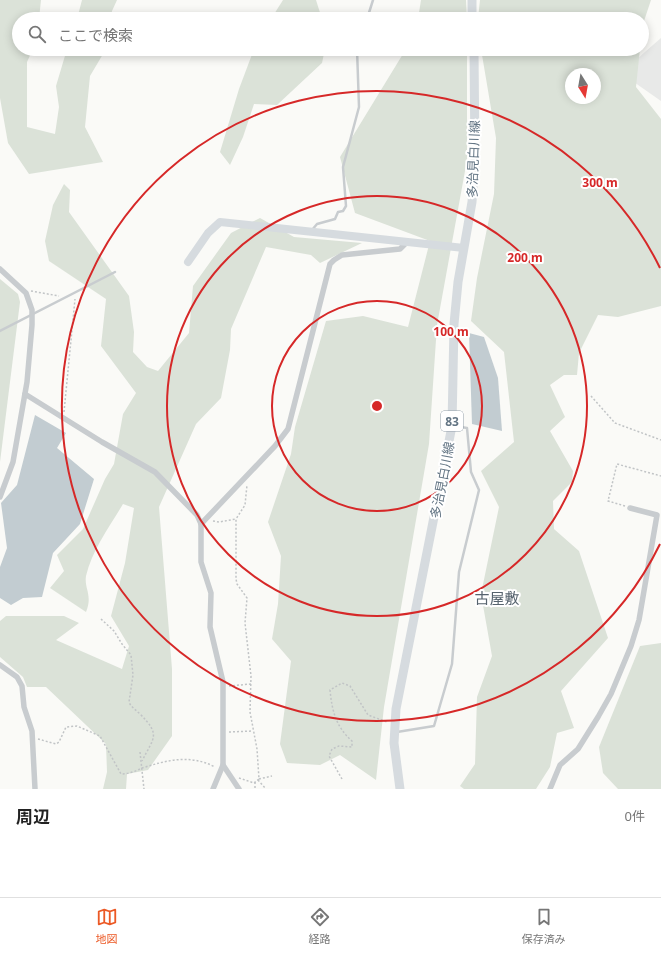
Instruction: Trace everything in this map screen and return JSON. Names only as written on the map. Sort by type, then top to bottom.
[{"type":"main road","points":[[472,0],[472,12]]},
{"type":"main road","name":"多治見白川線","points":[[400,789],[394,743],[396,709],[452,426],[454,324],[458,282],[472,202],[475,162],[474,56]]},
{"type":"street","points":[[188,262],[208,233],[220,222],[464,248]]},
{"type":"street","points":[[201,524],[247,473],[275,446],[288,429],[330,264],[342,255],[400,249],[407,242]]},
{"type":"street","points":[[0,269],[26,293],[30,300],[32,310],[32,325],[24,394],[13,462],[0,497]]},
{"type":"street","points":[[24,394],[155,472],[190,507],[201,524],[201,562],[211,593],[210,627],[223,686],[224,732],[222,767],[213,789]]},
{"type":"street","points":[[550,789],[560,765],[581,746],[611,694],[631,646],[639,620],[657,514],[630,508]]},
{"type":"street","points":[[0,664],[17,677],[22,686],[24,707],[32,740],[35,789]]},
{"type":"street","points":[[222,767],[239,789]]},
{"type":"lane","points":[[369,12],[373,0]]},
{"type":"lane","points":[[311,231],[317,224],[335,219],[338,212],[343,211],[346,206],[343,167],[359,108],[358,56]]},
{"type":"lane","points":[[0,331],[115,272]]},
{"type":"lane","points":[[395,729],[434,726],[452,664],[459,572],[479,490],[471,472],[467,428],[452,426]]},
{"type":"path","points":[[26,293],[31,292],[60,296]]},
{"type":"path","points":[[64,418],[74,298]]},
{"type":"path","points":[[590,396],[614,423],[661,440]]},
{"type":"path","points":[[630,508],[608,501],[617,464],[661,476]]},
{"type":"path","points":[[247,473],[245,505],[236,519],[235,536],[237,584],[248,598],[245,623],[251,684],[250,712],[254,731],[258,780],[266,789]]},
{"type":"path","points":[[206,519],[219,522],[236,519]]},
{"type":"path","points":[[101,619],[114,631],[131,655],[133,675],[129,702],[151,724],[154,731],[153,739],[142,761]]},
{"type":"path","points":[[342,779],[329,756],[330,752],[335,747],[352,747],[352,741],[344,734],[337,724],[332,710],[330,690],[342,683],[350,686],[368,715],[395,729]]},
{"type":"path","points":[[223,686],[251,684]]},
{"type":"path","points":[[32,740],[40,739],[56,744],[59,742],[66,727],[77,726],[102,738],[122,774],[167,760],[190,760],[222,767]]},
{"type":"path","points":[[224,732],[254,731]]},
{"type":"path","points":[[140,752],[143,768],[144,789]]},
{"type":"path","points":[[230,777],[255,782],[272,776]]},
{"type":"path","points":[[255,782],[255,789]]},
{"type":"shaded area","points":[[0,0],[41,0],[40,12],[12,12],[12,56],[30,56],[27,62],[27,127],[55,134],[59,107],[56,86],[65,56],[102,56],[90,76],[85,127],[103,162],[29,174],[8,143],[0,98]]},
{"type":"shaded area","points":[[82,0],[117,0],[112,12],[79,12]]},
{"type":"shaded area","points":[[283,0],[316,0],[320,12],[275,12]]},
{"type":"shaded area","points":[[421,0],[466,0],[467,12],[419,12]]},
{"type":"shaded area","points":[[480,0],[651,0],[647,12],[479,12]]},
{"type":"shaded area","points":[[661,38],[661,101],[621,73],[640,56],[649,56],[649,48]]},
{"type":"shaded area","points":[[251,56],[324,56],[322,63],[277,105],[254,104],[243,137],[230,165],[220,152],[239,89]]},
{"type":"shaded area","points":[[402,56],[467,56],[467,160],[437,325],[429,444],[384,707],[376,780],[340,755],[320,765],[287,763],[280,744],[291,661],[272,639],[278,604],[281,556],[268,522],[291,454],[295,427],[326,321],[363,316],[408,327],[430,241],[355,213],[340,157]]},
{"type":"shaded area","points":[[482,56],[639,56],[636,87],[661,119],[661,306],[618,317],[598,315],[579,353],[577,375],[564,375],[550,385],[565,417],[550,431],[573,471],[572,482],[553,501],[554,529],[579,551],[608,638],[561,691],[574,728],[557,733],[550,767],[536,789],[464,789],[460,786],[475,764],[477,697],[492,656],[481,594],[499,507],[481,471],[514,442],[504,352],[471,321],[477,278],[494,194],[496,138]]},
{"type":"shaded area","points":[[64,184],[70,190],[69,212],[129,296],[134,332],[133,352],[147,367],[158,371],[189,333],[193,286],[231,233],[260,218],[294,237],[362,243],[320,263],[311,255],[266,247],[231,329],[230,350],[221,398],[196,424],[159,507],[172,669],[172,736],[148,770],[127,774],[126,789],[103,789],[107,772],[106,744],[46,687],[27,687],[23,677],[0,657],[0,621],[6,616],[64,616],[79,623],[56,640],[122,669],[129,646],[111,616],[125,563],[134,508],[123,504],[92,557],[86,576],[89,601],[86,612],[50,588],[64,571],[57,555],[83,529],[105,479],[114,464],[123,414],[136,393],[101,346],[106,299],[49,261],[45,241],[53,205]]},
{"type":"shaded area","points":[[0,279],[18,294],[20,302],[0,462]]},
{"type":"shaded area","points":[[469,333],[484,337],[498,378],[502,431],[472,424]]},
{"type":"shaded area","points":[[35,415],[66,433],[57,448],[94,479],[80,524],[53,553],[42,597],[23,598],[11,605],[0,598],[0,567],[7,548],[1,503],[17,485]]},
{"type":"shaded area","points":[[661,643],[661,789],[618,789],[603,773],[599,747],[640,646]]},
{"type":"district","name":"古屋敷","points":[[497,598]]}]
